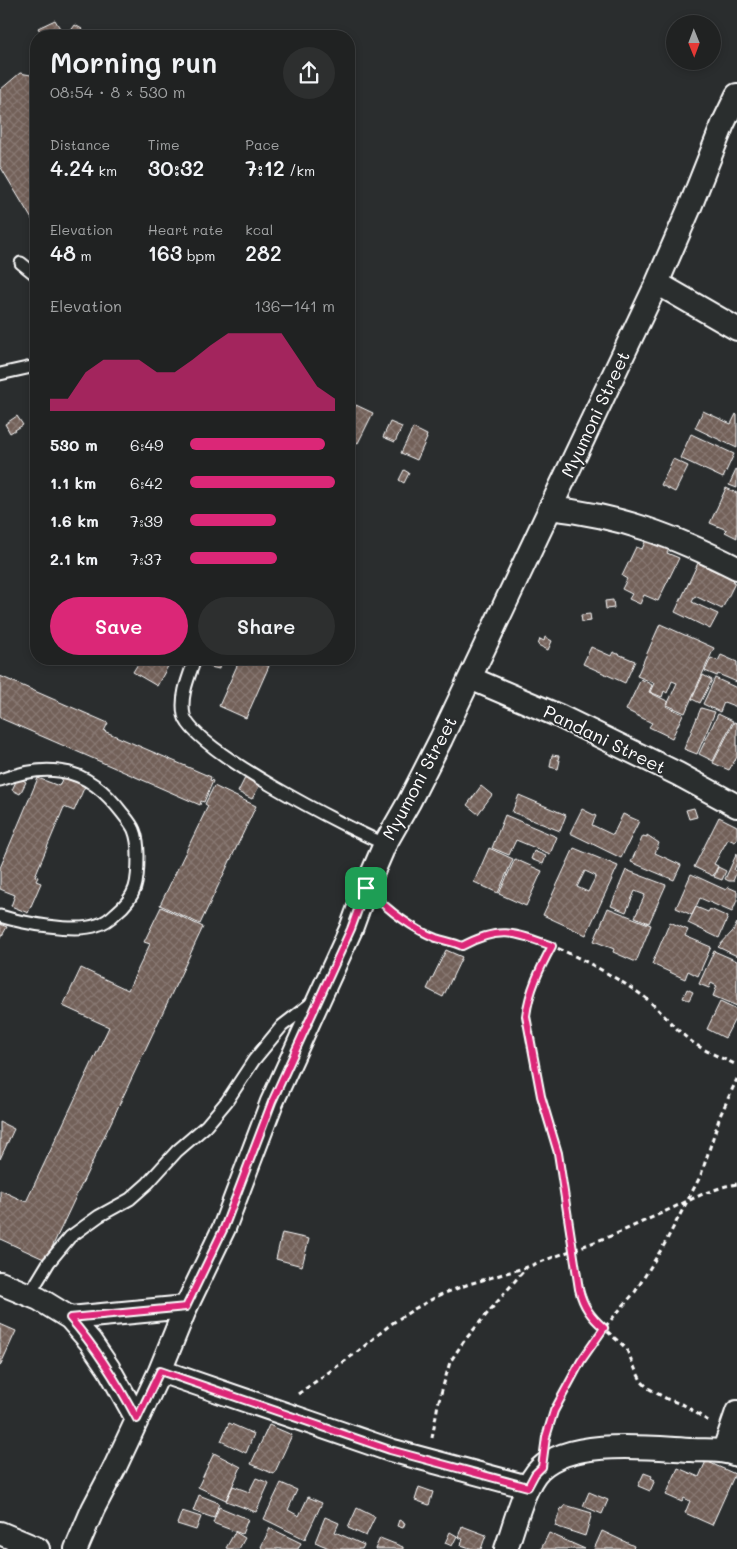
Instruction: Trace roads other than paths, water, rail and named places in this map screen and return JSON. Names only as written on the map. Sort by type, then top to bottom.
[{"type":"street","name":"Myumoni Street","points":[[76,1549],[93,1509],[160,1371],[186,1307],[224,1228],[272,1102],[351,929],[385,844],[413,795],[470,678],[657,282],[737,95]]},
{"type":"street","points":[[657,282],[737,329]]},
{"type":"street","points":[[550,508],[594,514],[664,534],[737,568]]},
{"type":"street","name":"Pandani Street","points":[[470,678],[559,716],[678,774],[737,806]]},
{"type":"street","points":[[0,1283],[30,1295],[70,1318],[90,1341],[104,1362],[137,1419]]},
{"type":"street","points":[[70,1318],[186,1307]]},
{"type":"street","points":[[160,1371],[390,1450],[528,1487]]},
{"type":"street","points":[[506,1549],[528,1487],[535,1474],[542,1467],[565,1456],[598,1448],[652,1447],[693,1450],[730,1448],[737,1412]]},
{"type":"street","points":[[0,1533],[38,1549]]},
{"type":"lane","points":[[21,263],[30,270]]},
{"type":"lane","points":[[0,374],[30,367]]},
{"type":"lane","points":[[193,665],[186,682],[183,705],[186,721],[199,736],[243,768],[347,827],[385,844]]},
{"type":"lane","points":[[0,780],[19,773],[45,770],[77,775],[98,787],[112,800],[134,830],[138,848],[138,871],[135,891],[130,902],[109,920],[97,926],[74,928],[0,916]]},
{"type":"lane","points":[[30,1295],[49,1262],[70,1237],[99,1216],[130,1199],[148,1183],[177,1151],[206,1126],[227,1101],[254,1060],[282,1026],[322,994]]}]
